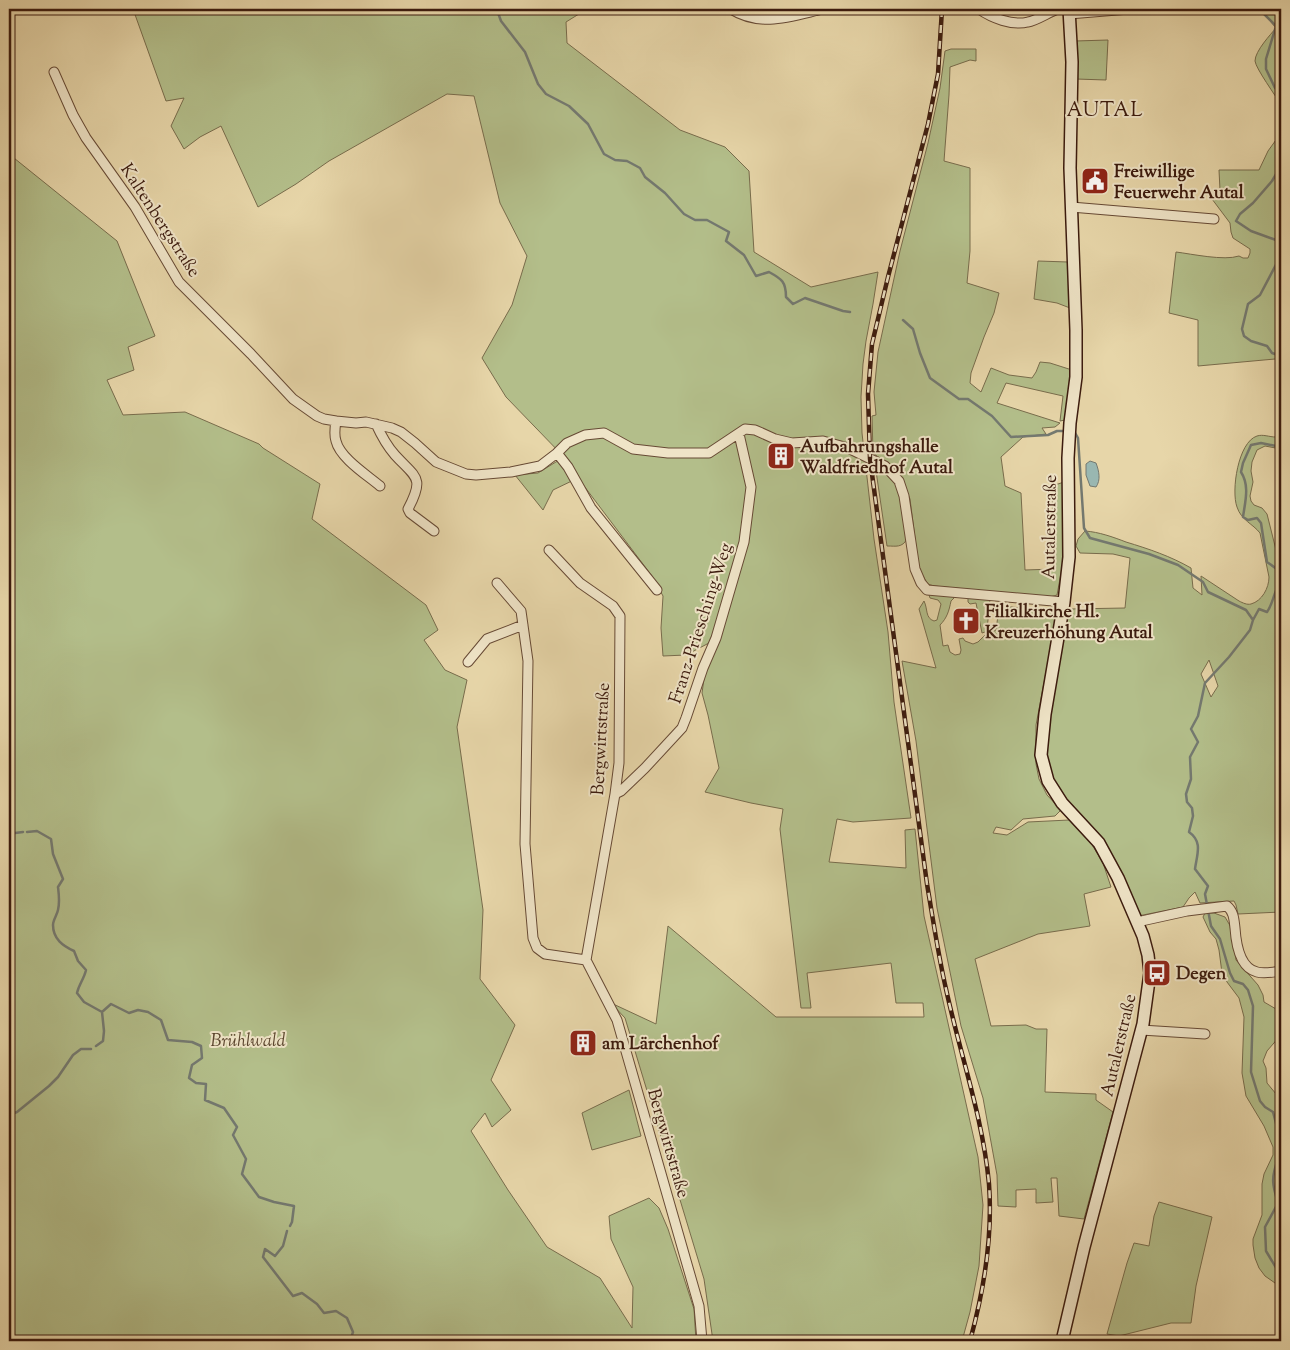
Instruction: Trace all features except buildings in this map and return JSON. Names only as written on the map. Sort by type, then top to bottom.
[{"type":"main road","name":"Autalerstraße","points":[[1062,1338],[1084,1247],[1142,1030],[1150,973],[1143,936],[1118,878],[1098,844],[1062,803],[1048,781],[1041,755],[1069,557],[1069,438],[1077,354],[1071,207],[1072,62],[1069,11]]},
{"type":"street","points":[[731,9],[749,17],[771,20],[823,9]]},
{"type":"street","points":[[979,9],[1005,21],[1023,23],[1058,9]]},
{"type":"street","points":[[1069,11],[1129,9]]},
{"type":"street","name":"Kaltenbergstraße","points":[[54,72],[73,115],[86,138],[135,207],[180,282],[293,399],[317,416],[356,423],[366,422],[392,428],[414,442],[436,462],[466,474],[476,475],[511,472],[540,466],[557,453],[566,443],[585,435],[604,433],[633,449],[668,453],[709,453],[739,434]]},
{"type":"street","points":[[1071,207],[1214,219]]},
{"type":"street","points":[[336,420],[335,439],[344,456],[380,486]]},
{"type":"street","points":[[376,424],[383,439],[394,454],[416,476],[417,487],[415,496],[408,509],[410,513],[434,531]]},
{"type":"street","points":[[739,434],[745,429],[755,430],[775,440],[792,443],[822,441],[848,448],[885,466],[899,481],[904,496],[915,569],[921,583],[927,590],[1064,602]]},
{"type":"street","name":"Franz-Priesching-Weg","points":[[615,794],[621,791],[645,768],[682,728],[703,668],[716,638],[744,542],[751,487],[739,434]]},
{"type":"street","points":[[557,453],[568,467],[591,508],[657,590]]},
{"type":"street","name":"Bergwirtstraße","points":[[549,550],[580,583],[613,606],[620,616],[619,763],[586,960],[617,1020],[699,1306],[702,1341]]},
{"type":"street","points":[[497,583],[521,611],[528,661],[525,844],[533,938],[538,948],[545,954],[586,960]]},
{"type":"street","points":[[468,662],[487,639],[523,625]]},
{"type":"street","points":[[1137,922],[1187,911],[1227,906],[1233,916],[1237,946],[1247,966],[1256,972],[1281,971]]},
{"type":"street","points":[[1142,1030],[1205,1034]]},
{"type":"green space","points":[[133,9],[587,9],[566,22],[567,43],[680,130],[725,147],[749,171],[754,252],[811,287],[878,272],[863,364],[861,397],[862,433],[874,539],[888,632],[894,702],[911,818],[853,822],[837,819],[829,862],[906,868],[905,830],[915,829],[924,916],[978,1157],[983,1205],[979,1266],[962,1341],[713,1341],[704,1279],[625,1018],[611,1003],[656,1024],[668,926],[776,1017],[924,1017],[923,1003],[896,1003],[891,963],[807,973],[811,1008],[801,1008],[780,829],[783,809],[705,792],[719,768],[702,693],[709,643],[686,655],[663,656],[661,628],[663,596],[652,576],[578,478],[553,490],[543,510],[515,475],[538,473],[564,457],[506,397],[482,358],[512,305],[527,256],[500,203],[474,96],[447,94],[329,161],[258,207],[221,126],[200,137],[184,149],[171,126],[184,98],[166,101]]},
{"type":"green space","points":[[1260,9],[1281,9],[1281,105],[1262,76],[1255,61],[1260,48],[1276,28]]},
{"type":"green space","points":[[1108,40],[1106,80],[1076,79],[1075,41]]},
{"type":"green space","points":[[951,49],[976,49],[976,61],[970,60],[950,67],[944,161],[970,168],[970,251],[967,283],[999,293],[994,313],[971,373],[970,383],[981,392],[991,368],[1009,375],[1032,378],[1040,362],[1072,370],[1065,420],[1060,421],[1063,396],[1006,383],[997,403],[1060,423],[1055,427],[1042,428],[1046,434],[1023,437],[1001,457],[1005,486],[1021,493],[1025,570],[1054,569],[1052,486],[1064,482],[1063,562],[1057,595],[1050,597],[928,584],[921,573],[918,562],[910,499],[899,473],[873,453],[872,416],[876,415],[874,392],[878,352],[900,251],[928,143],[940,88],[945,51]]},
{"type":"green space","points":[[1281,133],[1281,361],[1275,359],[1198,366],[1198,320],[1169,313],[1176,252],[1217,257],[1239,256],[1248,258],[1250,249],[1233,238],[1230,223],[1212,199],[1211,193],[1220,190],[1219,170],[1259,170],[1268,151]]},
{"type":"green space","name":"Brühlwald","points":[[9,154],[117,241],[155,336],[128,347],[134,370],[107,380],[123,415],[185,412],[259,444],[320,484],[312,519],[426,605],[438,630],[424,640],[445,670],[467,680],[457,727],[483,910],[480,979],[515,1025],[491,1080],[511,1110],[492,1127],[485,1113],[471,1131],[547,1247],[600,1278],[632,1328],[633,1287],[611,1239],[609,1216],[649,1198],[659,1208],[668,1229],[694,1309],[696,1341],[9,1341]]},
{"type":"green space","points":[[1038,261],[1068,262],[1070,308],[1057,303],[1034,299]]},
{"type":"green space","points":[[1281,429],[1281,449],[1265,446],[1257,450],[1252,462],[1253,482],[1250,496],[1254,505],[1262,508],[1267,514],[1278,558],[1281,562],[1281,912],[1238,914],[1234,901],[1200,903],[1195,892],[1183,907],[1138,916],[1117,869],[1061,794],[1049,770],[1046,752],[1047,729],[1069,609],[1125,608],[1130,558],[1113,554],[1080,553],[1076,546],[1078,539],[1085,531],[1106,535],[1151,550],[1191,568],[1193,588],[1202,595],[1201,576],[1240,602],[1251,604],[1255,602],[1264,594],[1269,577],[1260,533],[1244,519],[1237,507],[1235,500],[1236,479],[1241,457],[1250,440],[1259,435],[1276,437]],"holes":[[[1209,660],[1218,686],[1211,697],[1201,674]]]},
{"type":"green space","points":[[875,464],[895,481],[900,491],[907,539],[901,545],[887,546]]},
{"type":"green space","points":[[930,593],[954,596],[946,617],[940,625],[943,646],[948,645],[950,652],[955,655],[960,654],[961,650],[959,639],[963,638],[965,641],[973,644],[978,642],[989,631],[996,630],[999,608],[1002,606],[1049,611],[1053,606],[1057,614],[1036,725],[1036,764],[1039,779],[1047,795],[1061,810],[1055,816],[1023,819],[1011,830],[996,827],[993,833],[1007,835],[1028,822],[1069,820],[1091,843],[1103,863],[1111,887],[1084,894],[1090,926],[1038,934],[975,959],[991,1026],[1026,1025],[1036,1029],[1047,1029],[1045,1092],[1096,1094],[1096,1100],[1113,1112],[1084,1219],[1059,1216],[1057,1178],[1051,1178],[1053,1202],[1036,1203],[1036,1189],[1016,1190],[1016,1207],[998,1206],[997,1175],[983,1098],[961,1026],[937,908],[916,741],[902,661],[936,668],[919,609],[924,601],[929,618],[934,621],[937,620],[941,604],[938,600],[930,598]]},
{"type":"green space","points":[[970,597],[990,599],[987,630],[985,632],[982,633],[976,603],[970,604],[968,602]]},
{"type":"green space","points":[[1205,913],[1214,913],[1225,917],[1232,929],[1236,960],[1258,985],[1264,1002],[1276,1009],[1280,1036],[1267,1051],[1263,1061],[1266,1068],[1267,1083],[1281,1100],[1281,1290],[1259,1268],[1253,1245],[1253,1239],[1262,1215],[1262,1184],[1264,1174],[1273,1155],[1273,1147],[1264,1126],[1246,1096],[1242,1073],[1244,1017],[1239,998],[1222,973],[1216,939],[1210,932],[1203,917]]},
{"type":"green space","points":[[629,1090],[641,1136],[592,1150],[582,1113]]},
{"type":"green space","points":[[1159,1202],[1212,1217],[1196,1286],[1191,1323],[1171,1323],[1119,1336],[1107,1334],[1134,1243],[1149,1246],[1154,1216]]},
{"type":"water","points":[[1090,461],[1096,463],[1098,469],[1099,478],[1096,487],[1090,486],[1086,475],[1086,464]]},
{"type":"waterway","points":[[493,9],[497,10],[501,21],[525,52],[538,84],[546,94],[569,106],[588,124],[604,154],[615,160],[627,161],[640,168],[645,177],[665,193],[684,214],[695,220],[707,220],[729,232],[726,241],[744,255],[756,276],[769,272],[777,277],[784,284],[786,297],[793,304],[805,298],[850,312]]},
{"type":"waterway","points":[[1259,9],[1276,26],[1266,59],[1266,69],[1275,88],[1281,92],[1281,105]]},
{"type":"waterway","points":[[1281,144],[1281,166],[1272,181],[1253,203],[1240,214],[1236,221],[1251,231],[1276,240],[1279,259],[1260,295],[1248,304],[1242,329],[1244,336],[1251,341],[1267,346],[1272,353],[1281,356]]},
{"type":"waterway","points":[[903,320],[913,329],[930,378],[959,399],[968,399],[992,416],[1011,437],[1048,435],[1057,431],[1066,431]]},
{"type":"waterway","points":[[1074,431],[1078,438],[1084,528],[1090,538],[1149,554],[1178,565],[1203,582],[1208,592],[1246,610],[1253,620]]},
{"type":"waterway","points":[[1281,440],[1276,446],[1261,443],[1251,445],[1241,472],[1246,488],[1243,517],[1248,520],[1257,518],[1261,523],[1267,562],[1281,572],[1281,575]]},
{"type":"waterway","points":[[1281,581],[1267,612],[1259,609],[1250,630],[1205,683],[1198,716],[1191,729],[1198,742],[1190,757],[1191,779],[1186,794],[1193,816],[1189,832],[1198,844],[1195,869],[1208,886],[1205,894],[1211,926],[1220,939],[1234,981],[1243,984],[1248,990],[1253,1006],[1251,1072],[1260,1101],[1273,1112],[1281,1134]]},
{"type":"waterway","points":[[9,829],[15,833],[23,832]]},
{"type":"waterway","points":[[27,832],[37,831],[51,839],[53,854],[63,879],[58,887],[59,904],[53,923],[53,930],[59,941],[74,951],[78,961],[86,970],[77,993],[84,1002],[102,1012],[111,1004],[129,1013],[138,1010],[148,1012],[161,1020],[168,1040],[192,1042],[201,1046],[202,1058],[192,1065],[189,1078],[196,1083],[206,1084],[205,1100],[224,1108],[237,1127],[233,1135],[246,1159],[242,1174],[259,1197],[294,1206],[290,1226]]},
{"type":"waterway","points":[[96,1046],[103,1041],[102,1012]]},
{"type":"waterway","points":[[9,1115],[17,1112],[49,1086],[58,1077],[73,1055],[81,1049],[91,1049]]},
{"type":"waterway","points":[[1281,1161],[1278,1159],[1273,1176],[1278,1203],[1265,1227],[1266,1251],[1281,1276]]},
{"type":"waterway","points":[[287,1231],[283,1246],[275,1256],[265,1249],[263,1257],[293,1296],[302,1293],[317,1304],[324,1313],[336,1311],[347,1318],[353,1332],[350,1341]]},
{"type":"railway","points":[[942,9],[938,74],[928,124],[872,344],[868,394],[870,459],[927,884],[943,976],[982,1135],[989,1184],[990,1224],[986,1264],[970,1341]]},
{"type":"place","name":"Freiwillige Feuerwehr Autal","points":[[1095,181]]},
{"type":"place","name":"Aufbahrungshalle Waldfriedhof Autal","points":[[781,456]]},
{"type":"place","name":"Filialkirche Hl. Kreuzerhöhung Autal","points":[[966,621]]},
{"type":"place","name":"Degen","points":[[1157,973]]},
{"type":"place","name":"am Lärchenhof","points":[[583,1043]]},
{"type":"district","name":"AUTAL","points":[[1105,109]]}]
